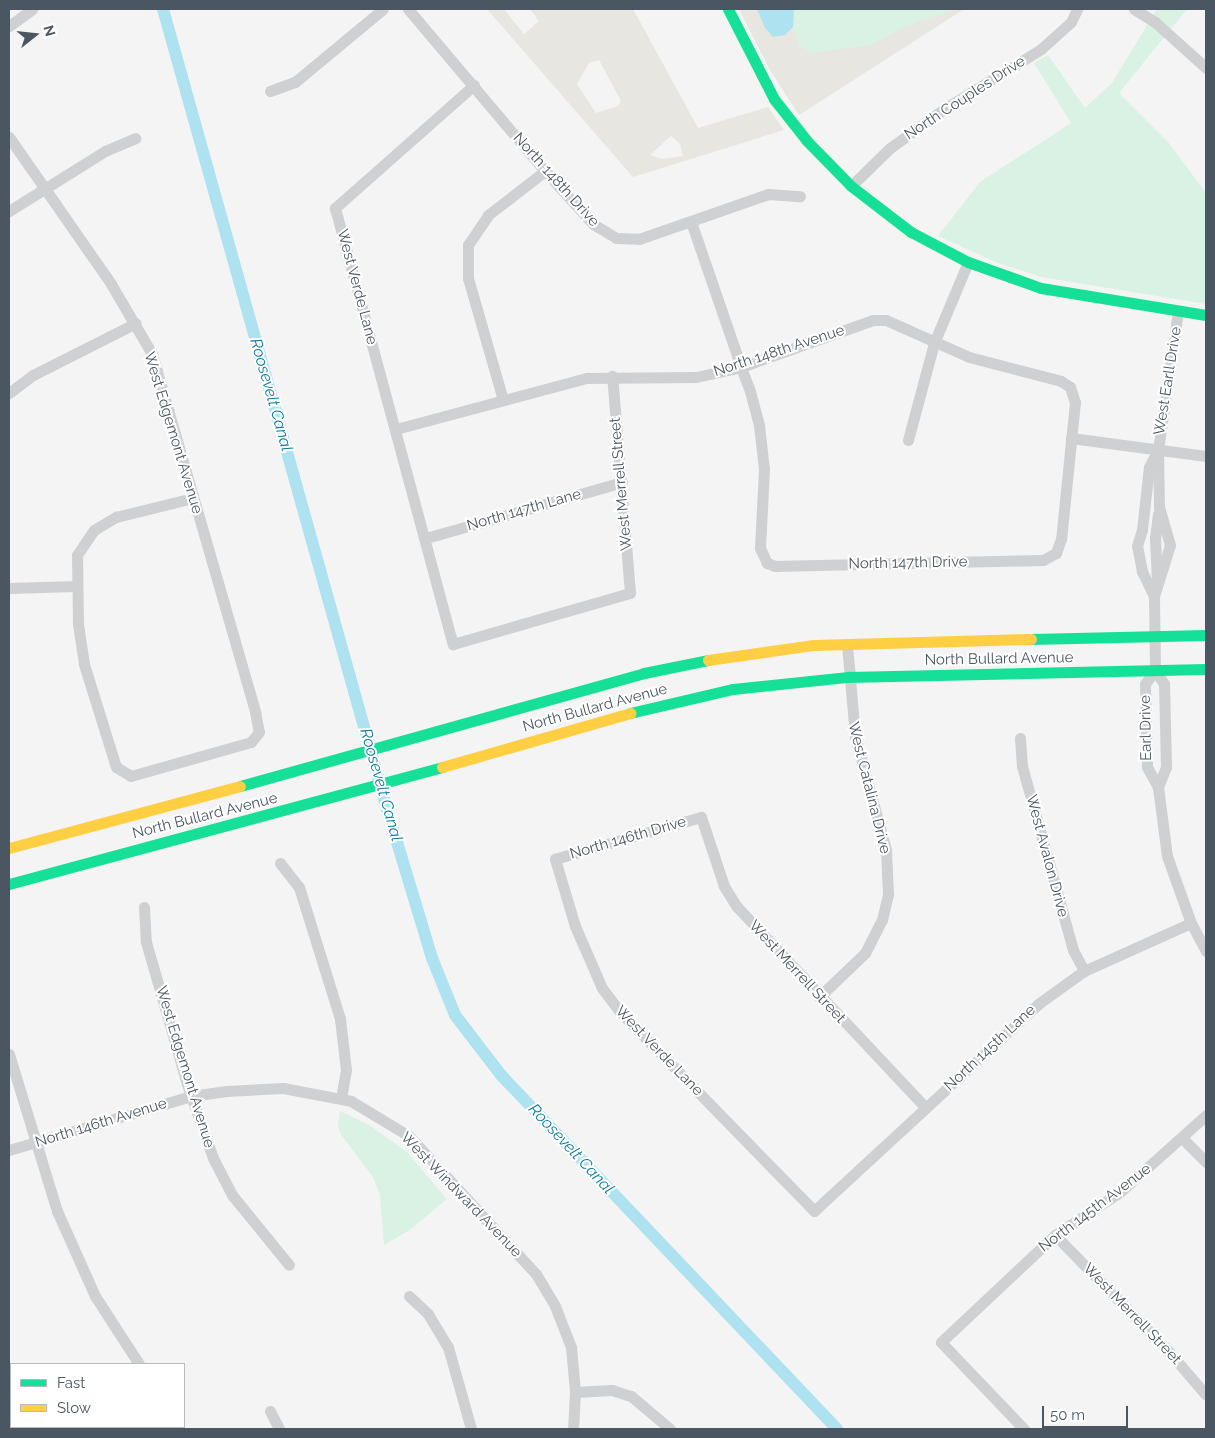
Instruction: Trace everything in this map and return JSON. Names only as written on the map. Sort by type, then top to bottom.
[{"type":"main road","points":[[728,9],[774,99],[806,141],[851,186],[911,232],[968,262],[1041,288],[1178,312],[1206,315]]},
{"type":"main road","name":"North Bullard Avenue","points":[[9,848],[387,747],[683,664],[770,650],[847,644],[1206,635]]},
{"type":"main road","name":"North Bullard Avenue","points":[[9,884],[372,787],[689,698],[763,685],[848,677],[1206,669]]},
{"type":"street","points":[[9,26],[32,9]]},
{"type":"street","points":[[270,91],[296,82],[382,9]]},
{"type":"street","points":[[408,9],[474,85]]},
{"type":"street","name":"North Couples Drive","points":[[851,186],[898,142],[1041,49],[1071,22],[1077,9]]},
{"type":"street","points":[[1134,9],[1156,22],[1206,68]]},
{"type":"street","name":"North 148th Drive","points":[[474,85],[545,171],[593,224],[616,238],[639,240],[768,194],[800,196]]},
{"type":"street","name":"West Verde Lane","points":[[453,644],[426,538],[335,208],[474,85]]},
{"type":"street","name":"West Edgemont Avenue","points":[[9,137],[45,187],[136,323],[152,354],[259,732],[251,742],[139,775],[122,773],[112,756],[84,664],[76,586]]},
{"type":"street","points":[[9,211],[105,151],[135,138]]},
{"type":"street","points":[[503,400],[468,278],[468,245],[488,215],[545,171]]},
{"type":"street","points":[[691,222],[741,366]]},
{"type":"street","points":[[908,440],[934,343],[968,262]]},
{"type":"street","name":"West Earll Drive","points":[[1155,670],[1154,596],[1157,582],[1168,558],[1170,545],[1159,507],[1158,450],[1178,312]]},
{"type":"street","name":"North 148th Avenue","points":[[396,429],[587,378],[612,376],[696,377],[741,366],[880,319],[934,343],[1003,368],[1066,383],[1075,402],[1071,438]]},
{"type":"street","points":[[9,392],[33,375],[136,323]]},
{"type":"street","name":"North 147th Drive","points":[[741,366],[758,420],[763,447],[762,556],[775,566],[1043,560],[1056,553],[1060,539],[1071,438]]},
{"type":"street","name":"West Merrell Street","points":[[453,644],[630,593],[612,376]]},
{"type":"street","points":[[1071,438],[1206,456]]},
{"type":"street","name":"West Earll Drive","points":[[1154,596],[1142,571],[1137,546],[1142,530],[1149,466],[1158,450]]},
{"type":"street","name":"North 147th Lane","points":[[426,538],[622,482]]},
{"type":"street","points":[[9,588],[76,586],[77,555],[94,530],[116,517],[193,498]]},
{"type":"street","name":"West Catalina Drive","points":[[819,997],[865,953],[882,920],[888,895],[886,850],[855,736],[848,677],[847,644]]},
{"type":"street","name":"Earl Drive","points":[[1158,787],[1166,767],[1164,684],[1155,670],[1146,684],[1147,767],[1158,787],[1167,856],[1191,923],[1206,951]]},
{"type":"street","name":"West Avalon Drive","points":[[1020,738],[1027,784],[1073,950],[1084,971]]},
{"type":"street","name":"West Merrell Street","points":[[701,817],[724,886],[737,907],[819,997],[925,1107]]},
{"type":"street","name":"North 146th Drive","points":[[555,859],[701,817]]},
{"type":"street","name":"West Verde Lane","points":[[555,859],[586,956],[614,1004],[814,1211]]},
{"type":"street","points":[[280,863],[299,887],[340,1019],[346,1070],[341,1097]]},
{"type":"street","name":"West Edgemont Avenue","points":[[144,906],[146,942],[191,1096],[213,1158],[232,1194],[289,1265]]},
{"type":"street","name":"North 145th Lane","points":[[814,1211],[1038,1004],[1084,971],[1191,923]]},
{"type":"street","points":[[9,1054],[34,1143],[76,1256],[95,1296],[138,1363]]},
{"type":"street","name":"North 146th Avenue","points":[[9,1150],[191,1096],[256,1087],[283,1088],[341,1097]]},
{"type":"street","name":"West Windward Avenue","points":[[341,1097],[374,1113],[408,1136],[536,1274],[555,1306],[571,1347],[575,1392]]},
{"type":"street","name":"North 145th Avenue","points":[[1024,1429],[941,1342],[1055,1235],[1120,1192],[1183,1138],[1206,1115]]},
{"type":"street","points":[[1183,1138],[1206,1162]]},
{"type":"street","name":"West Merrell Street","points":[[1055,1235],[1170,1353],[1206,1395]]},
{"type":"street","points":[[409,1296],[428,1314],[448,1347],[471,1429]]},
{"type":"street","points":[[573,1429],[575,1392],[612,1390],[631,1396],[670,1429]]},
{"type":"street","points":[[270,1411],[278,1429]]},
{"type":"green space","points":[[739,9],[964,9],[799,115],[770,70]]},
{"type":"green space","points":[[1157,9],[1187,9],[1119,93],[1168,142],[1206,193],[1206,304],[1041,277],[998,263],[938,236],[980,182],[1071,123],[1034,63],[1048,55],[1085,108],[1112,83]]},
{"type":"green space","points":[[340,1111],[369,1125],[406,1151],[447,1199],[410,1230],[384,1245],[380,1194],[373,1177],[342,1136],[338,1127]]},
{"type":"sand","points":[[487,9],[504,9],[524,34],[539,21],[530,9],[633,9],[698,128],[768,107],[784,130],[633,177]],"holes":[[[599,60],[621,101],[618,106],[596,113],[577,84],[589,63]],[[671,136],[680,144],[683,156],[662,159],[650,155]]]},
{"type":"sand","points":[[739,9],[757,9],[769,34],[777,38],[793,27],[800,46],[812,53],[871,45],[902,28],[954,9],[964,9],[799,115],[770,70]]},
{"type":"water","points":[[757,9],[794,9],[793,27],[785,35],[773,37],[765,28]]},
{"type":"waterway","name":"Roosevelt Canal","points":[[163,9],[387,809],[432,958],[455,1015],[501,1075],[837,1429]]},
{"type":"traffic: fast","points":[[728,9],[774,99],[807,141],[851,186],[911,232],[968,262],[1041,288],[1206,315]]},
{"type":"traffic: fast","points":[[1031,639],[1206,635]]},
{"type":"traffic: fast","points":[[240,786],[644,673],[708,660]]},
{"type":"traffic: fast","points":[[630,713],[733,689],[848,677],[1206,669]]},
{"type":"traffic: fast","points":[[9,884],[442,767]]},
{"type":"traffic: slow","points":[[708,660],[814,645],[1031,639]]},
{"type":"traffic: slow","points":[[442,767],[630,713]]},
{"type":"traffic: slow","points":[[9,848],[240,786]]}]
